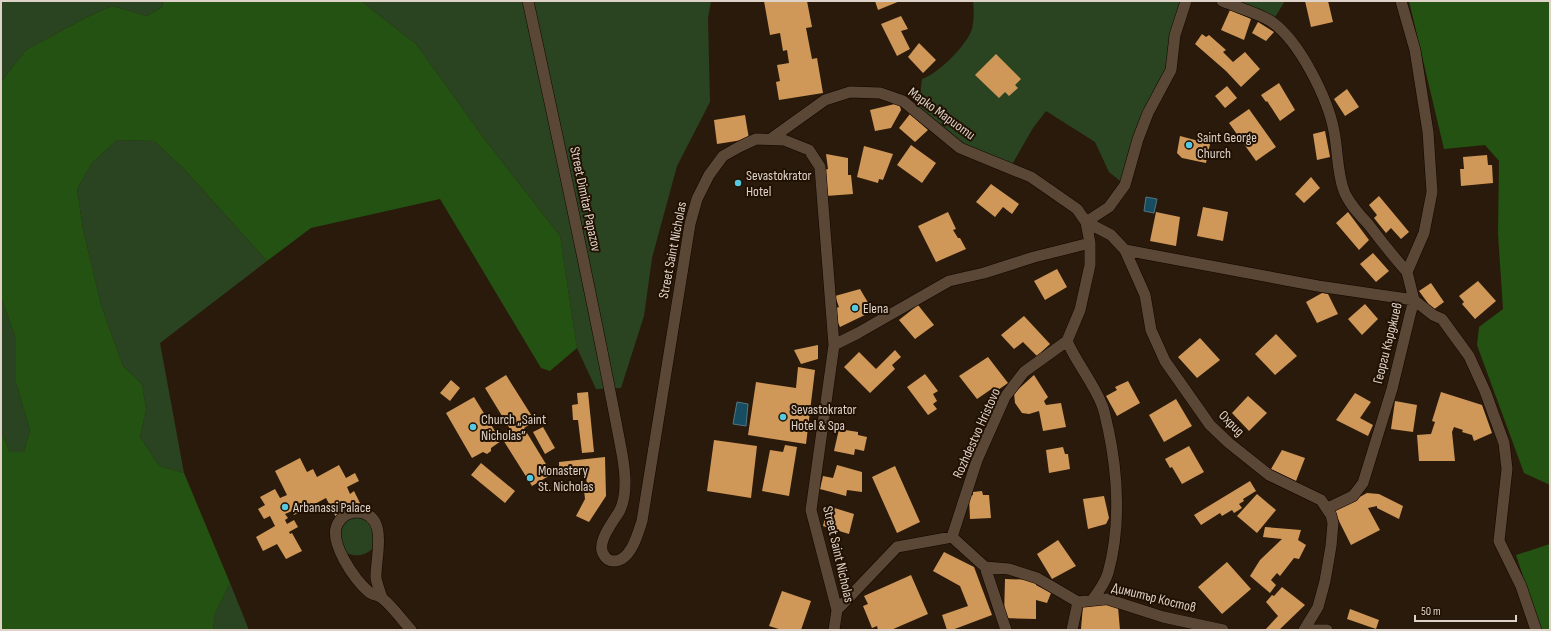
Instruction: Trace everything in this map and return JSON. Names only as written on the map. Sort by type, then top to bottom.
[{"type":"street","name":"Street Dimitar Papazov","points":[[528,1],[598,327],[613,404]]},
{"type":"street","points":[[1093,599],[1107,574],[1112,555],[1115,524],[1115,477],[1111,442],[1103,406],[1089,378],[1073,354],[1067,341],[1080,310],[1090,265],[1090,242],[1086,222],[1109,207],[1126,185],[1138,139],[1148,113],[1170,70],[1175,36],[1186,1]]},
{"type":"street","points":[[1222,1],[1272,22],[1293,44],[1312,75],[1330,114],[1338,149],[1340,179],[1344,192],[1354,207],[1407,272],[1424,233],[1432,192],[1428,132],[1415,50],[1401,1]]},
{"type":"street","name":"Марко Мариоти","points":[[772,138],[825,100],[850,92],[880,93],[903,102],[960,148],[1031,177],[1077,209],[1086,222]]},
{"type":"street","name":"Street Saint Nicholas","points":[[613,404],[623,458],[624,488],[621,507],[603,540],[601,548],[606,558],[615,561],[625,557],[634,542],[642,522],[690,224],[697,199],[709,175],[723,156],[756,139],[772,138],[794,143],[809,150],[820,166],[834,345],[811,510],[837,610],[834,630]]},
{"type":"street","name":"Охрид","points":[[1086,222],[1111,235],[1125,250],[1145,295],[1151,330],[1165,361],[1210,425],[1229,443],[1270,475],[1321,500],[1328,508]]},
{"type":"street","points":[[834,345],[949,281],[984,273],[1034,257],[1090,242]]},
{"type":"street","points":[[1125,250],[1318,286],[1414,300],[1433,315],[1442,319],[1469,356],[1485,391],[1504,443],[1507,468],[1499,541],[1521,586],[1536,630]]},
{"type":"street","name":"Георги Кърджиев","points":[[1328,508],[1353,496],[1363,483],[1392,389],[1414,300],[1407,272]]},
{"type":"street","name":"Rozhdestvo Hristovo","points":[[952,537],[977,460],[1005,397],[1024,372],[1067,341]]},
{"type":"street","points":[[1304,630],[1318,607],[1326,581],[1333,523],[1328,508]]},
{"type":"street","points":[[382,598],[376,578],[377,526],[374,520],[363,513],[351,513],[346,515],[338,523],[335,535],[336,542],[343,559],[369,592],[382,598],[411,630]]},
{"type":"street","points":[[837,610],[897,547],[952,537],[985,567],[1006,630]]},
{"type":"street","points":[[985,567],[1009,569],[1037,578],[1078,602],[1072,630]]},
{"type":"street","name":"Димитър Костов","points":[[1078,602],[1093,599],[1107,599],[1163,616],[1223,630]]},
{"type":"street","points":[[1312,630],[1327,630]]},
{"type":"green space","points":[[1,1],[163,1],[162,7],[147,16],[112,6],[85,18],[26,50],[1,82]]},
{"type":"green space","points":[[163,1],[361,1],[416,44],[486,141],[560,236],[577,348],[550,371],[541,368],[440,199],[311,228],[267,261],[183,168],[154,141],[117,140],[92,163],[77,189],[83,229],[101,305],[123,366],[142,384],[146,409],[140,437],[159,466],[184,473],[230,583],[215,614],[213,630],[1,630],[1,432],[10,452],[24,452],[30,430],[16,383],[16,339],[1,297],[1,82],[26,50],[85,18],[112,6],[147,16],[162,7]]},
{"type":"green space","points":[[361,1],[711,1],[708,18],[710,102],[677,166],[652,258],[644,316],[621,388],[596,389],[577,348],[560,236],[486,141],[416,44]]},
{"type":"green space","points":[[973,1],[1186,1],[1171,70],[1125,185],[1109,172],[1095,142],[1046,111],[1033,128],[1010,168],[960,148],[918,113],[922,79],[929,76],[944,65],[958,51],[969,36],[973,22]]},
{"type":"green space","points":[[1222,1],[1285,1],[1272,22]]},
{"type":"green space","points":[[1409,1],[1550,1],[1550,485],[1524,473],[1477,345],[1479,327],[1503,309],[1498,234],[1499,161],[1485,145],[1444,149]]},
{"type":"green space","points":[[117,140],[154,141],[183,168],[267,261],[160,343],[184,473],[159,466],[140,437],[146,409],[142,384],[123,366],[101,305],[83,229],[77,189],[92,163]]},
{"type":"green space","points":[[1,297],[16,339],[16,383],[30,430],[24,452],[10,452],[1,432]]},
{"type":"green space","points":[[346,515],[374,520],[373,548],[367,553],[354,555],[346,553],[336,528]]},
{"type":"green space","points":[[1550,544],[1550,630],[1541,630],[1516,555]]},
{"type":"green space","points":[[230,583],[249,630],[213,630],[215,614]]},
{"type":"water","points":[[1146,197],[1157,199],[1154,213],[1144,211]]},
{"type":"water","points":[[737,402],[748,404],[746,426],[733,424]]},
{"type":"building","points":[[764,1],[807,1],[812,27],[806,28],[812,59],[817,58],[823,93],[779,100],[776,82],[780,81],[777,65],[789,63],[787,50],[783,51],[780,33],[770,35]]},
{"type":"building","points":[[875,1],[900,1],[878,10]]},
{"type":"building","points":[[1305,1],[1328,1],[1333,22],[1311,27]]},
{"type":"building","points":[[1230,10],[1251,19],[1244,40],[1221,30]]},
{"type":"building","points":[[901,16],[908,29],[901,31],[910,49],[897,56],[881,24]]},
{"type":"building","points":[[1258,22],[1274,32],[1266,41],[1252,33]]},
{"type":"building","points":[[1202,34],[1206,37],[1209,35],[1226,50],[1223,52],[1233,62],[1245,52],[1260,69],[1241,87],[1226,71],[1195,44]]},
{"type":"building","points":[[919,43],[936,60],[923,73],[908,57]]},
{"type":"building","points":[[996,54],[1021,79],[1015,85],[1018,88],[1009,96],[1005,92],[999,98],[975,75]]},
{"type":"building","points":[[1279,83],[1295,110],[1280,121],[1267,101],[1266,102],[1261,95]]},
{"type":"building","points":[[1227,86],[1237,98],[1225,108],[1215,96]]},
{"type":"building","points":[[1347,89],[1359,107],[1345,116],[1334,99]]},
{"type":"building","points":[[899,103],[901,110],[891,128],[875,131],[870,110]]},
{"type":"building","points":[[1249,109],[1276,147],[1256,161],[1229,123]]},
{"type":"building","points":[[910,114],[928,130],[915,142],[899,128]]},
{"type":"building","points":[[745,115],[749,139],[717,144],[714,120]]},
{"type":"building","points":[[1325,131],[1330,157],[1317,160],[1313,134]]},
{"type":"building","points":[[1180,136],[1210,144],[1206,163],[1182,158],[1177,153]]},
{"type":"building","points":[[911,145],[936,163],[922,183],[897,165]]},
{"type":"building","points":[[864,146],[893,154],[883,180],[879,179],[878,183],[857,177]]},
{"type":"building","points":[[826,154],[848,158],[848,175],[851,175],[853,194],[826,196],[824,170],[828,169]]},
{"type":"building","points":[[1487,155],[1488,165],[1492,165],[1493,183],[1461,186],[1460,169],[1464,169],[1463,157]]},
{"type":"building","points":[[1311,177],[1320,188],[1304,203],[1295,194]]},
{"type":"building","points":[[991,184],[1019,204],[1012,214],[1003,207],[995,217],[976,202]]},
{"type":"building","points":[[1379,196],[1409,232],[1401,239],[1391,228],[1386,233],[1374,218],[1377,215],[1369,205]]},
{"type":"building","points":[[1203,207],[1228,212],[1223,241],[1197,236]]},
{"type":"building","points":[[948,212],[956,229],[953,230],[958,238],[960,238],[966,249],[936,262],[918,226]]},
{"type":"building","points":[[1156,212],[1180,217],[1176,246],[1150,241]]},
{"type":"building","points":[[1348,212],[1369,240],[1359,250],[1336,223]]},
{"type":"building","points":[[1373,253],[1389,271],[1376,282],[1360,264]]},
{"type":"building","points":[[1057,269],[1067,287],[1045,300],[1034,281]]},
{"type":"building","points":[[1478,281],[1496,301],[1475,319],[1462,304],[1464,302],[1459,296]]},
{"type":"building","points":[[1431,283],[1444,302],[1433,310],[1419,291]]},
{"type":"building","points":[[860,289],[873,311],[840,327],[832,310],[839,307],[835,296]]},
{"type":"building","points":[[1322,293],[1328,294],[1338,314],[1317,323],[1306,302]]},
{"type":"building","points":[[1365,304],[1378,319],[1362,335],[1348,319]]},
{"type":"building","points":[[918,305],[934,325],[915,339],[899,320]]},
{"type":"building","points":[[1024,316],[1050,344],[1037,356],[1023,342],[1014,349],[1001,335]]},
{"type":"building","points":[[1276,334],[1297,356],[1275,375],[1255,354]]},
{"type":"building","points":[[1200,338],[1220,360],[1197,378],[1178,357]]},
{"type":"building","points":[[818,345],[818,359],[801,364],[794,350]]},
{"type":"building","points":[[895,350],[901,357],[892,365],[895,369],[870,393],[844,367],[859,352],[876,369]]},
{"type":"building","points":[[988,357],[1008,383],[995,392],[993,388],[977,399],[959,376]]},
{"type":"building","points":[[798,367],[815,370],[806,444],[748,435],[756,382],[796,388]]},
{"type":"building","points":[[925,374],[938,391],[933,394],[937,401],[933,404],[937,409],[928,415],[907,387]]},
{"type":"building","points":[[506,375],[535,421],[524,428],[552,474],[532,486],[500,435],[510,429],[485,388]]},
{"type":"building","points":[[1034,375],[1048,397],[1044,401],[1046,405],[1061,403],[1066,427],[1043,431],[1039,411],[1029,414],[1022,413],[1015,403],[1014,393]]},
{"type":"building","points":[[451,380],[460,388],[450,401],[440,393]]},
{"type":"building","points":[[1128,381],[1140,403],[1117,416],[1106,396],[1117,390],[1115,387]]},
{"type":"building","points":[[588,392],[594,452],[582,453],[578,420],[573,420],[572,405],[578,404],[577,393]]},
{"type":"building","points":[[1441,392],[1482,405],[1492,433],[1474,441],[1472,435],[1462,432],[1463,430],[1454,427],[1452,432],[1455,461],[1419,461],[1417,435],[1431,434],[1435,422],[1432,421]]},
{"type":"building","points":[[1355,393],[1371,402],[1360,418],[1373,425],[1368,436],[1336,420]]},
{"type":"building","points":[[1248,396],[1267,413],[1249,431],[1232,413]]},
{"type":"building","name":"Church „Saint Nicholas”","points":[[474,397],[501,441],[491,448],[491,451],[487,454],[483,452],[472,458],[446,413]]},
{"type":"building","points":[[1176,399],[1192,426],[1164,442],[1149,415]]},
{"type":"building","points":[[1395,401],[1417,405],[1413,432],[1391,429]]},
{"type":"building","points":[[543,427],[555,448],[545,454],[533,432]]},
{"type":"building","points":[[839,429],[858,432],[858,435],[867,437],[864,451],[855,449],[854,455],[834,451]]},
{"type":"building","points":[[714,440],[757,446],[751,498],[707,491]]},
{"type":"building","points":[[785,445],[797,447],[789,496],[762,491],[770,450],[783,452]]},
{"type":"building","points":[[1189,446],[1204,472],[1182,484],[1172,467],[1170,468],[1165,459]]},
{"type":"building","points":[[1063,447],[1065,454],[1068,454],[1070,469],[1049,473],[1046,450]]},
{"type":"building","points":[[1282,450],[1305,458],[1296,481],[1271,469]]},
{"type":"building","points":[[605,457],[606,496],[589,522],[576,516],[585,499],[584,490],[587,484],[585,471],[559,474],[559,462]]},
{"type":"building","name":"Arbanassi Palace","points":[[300,458],[307,472],[313,469],[317,477],[339,465],[346,478],[355,473],[359,481],[347,487],[350,494],[354,491],[360,503],[336,517],[326,498],[294,515],[292,511],[285,514],[288,518],[285,520],[287,524],[294,520],[298,527],[289,532],[290,534],[292,533],[302,551],[286,559],[277,544],[263,551],[256,537],[275,526],[270,516],[264,519],[258,509],[265,505],[260,497],[275,489],[280,498],[287,495],[275,471]]},
{"type":"building","points":[[481,463],[515,491],[505,503],[471,475]]},
{"type":"building","points":[[837,465],[862,472],[862,492],[847,490],[846,496],[820,489],[823,476],[833,478]]},
{"type":"building","points":[[895,466],[920,522],[897,533],[872,477]]},
{"type":"building","points":[[1250,481],[1256,491],[1243,499],[1244,501],[1239,504],[1242,508],[1234,513],[1232,510],[1222,516],[1220,513],[1201,525],[1194,515]]},
{"type":"building","points":[[982,491],[983,495],[989,495],[991,518],[970,519],[969,496],[973,495],[973,492]]},
{"type":"building","points":[[1367,493],[1379,494],[1403,506],[1399,519],[1377,508],[1377,506],[1368,508],[1380,530],[1351,545],[1334,511]]},
{"type":"building","points":[[1257,494],[1276,510],[1257,533],[1237,516]]},
{"type":"building","points":[[1104,496],[1109,518],[1106,524],[1088,529],[1083,499]]},
{"type":"building","points":[[828,506],[854,514],[849,534],[823,526]]},
{"type":"building","points":[[1265,527],[1301,530],[1298,540],[1306,545],[1299,559],[1294,558],[1280,576],[1277,573],[1271,580],[1276,585],[1270,593],[1250,576],[1260,560],[1282,539],[1263,537]]},
{"type":"building","points":[[1058,540],[1076,566],[1052,579],[1037,554]]},
{"type":"building","points":[[944,552],[974,567],[992,615],[952,630],[947,630],[942,615],[968,606],[960,586],[933,571]]},
{"type":"building","points":[[1227,562],[1251,589],[1222,614],[1198,587]]},
{"type":"building","points":[[911,575],[928,614],[891,630],[878,630],[877,626],[872,628],[863,606],[868,604],[864,596]]},
{"type":"building","points":[[1005,579],[1037,580],[1036,585],[1051,593],[1047,603],[1036,600],[1036,619],[1004,618]]},
{"type":"building","points":[[1282,587],[1305,605],[1279,630],[1265,630],[1278,616],[1266,602]]},
{"type":"building","points":[[782,591],[811,601],[801,630],[782,630],[769,626]]},
{"type":"building","points":[[1107,603],[1118,607],[1120,630],[1076,630],[1081,629],[1083,605]]},
{"type":"building","points":[[1350,609],[1379,620],[1376,629],[1347,619]]},
{"type":"place","name":"Saint George Church","points":[[1189,145]]},
{"type":"place","name":"Sevastokrator Hotel","points":[[738,183]]},
{"type":"place","name":"Elena","points":[[855,308]]},
{"type":"place","name":"Sevastokrator Hotel & Spa","points":[[783,417]]},
{"type":"place","name":"Church „Saint Nicholas”","points":[[473,427]]},
{"type":"place","name":"Monastery St. Nicholas","points":[[530,478]]},
{"type":"place","name":"Arbanassi Palace","points":[[285,507]]}]
